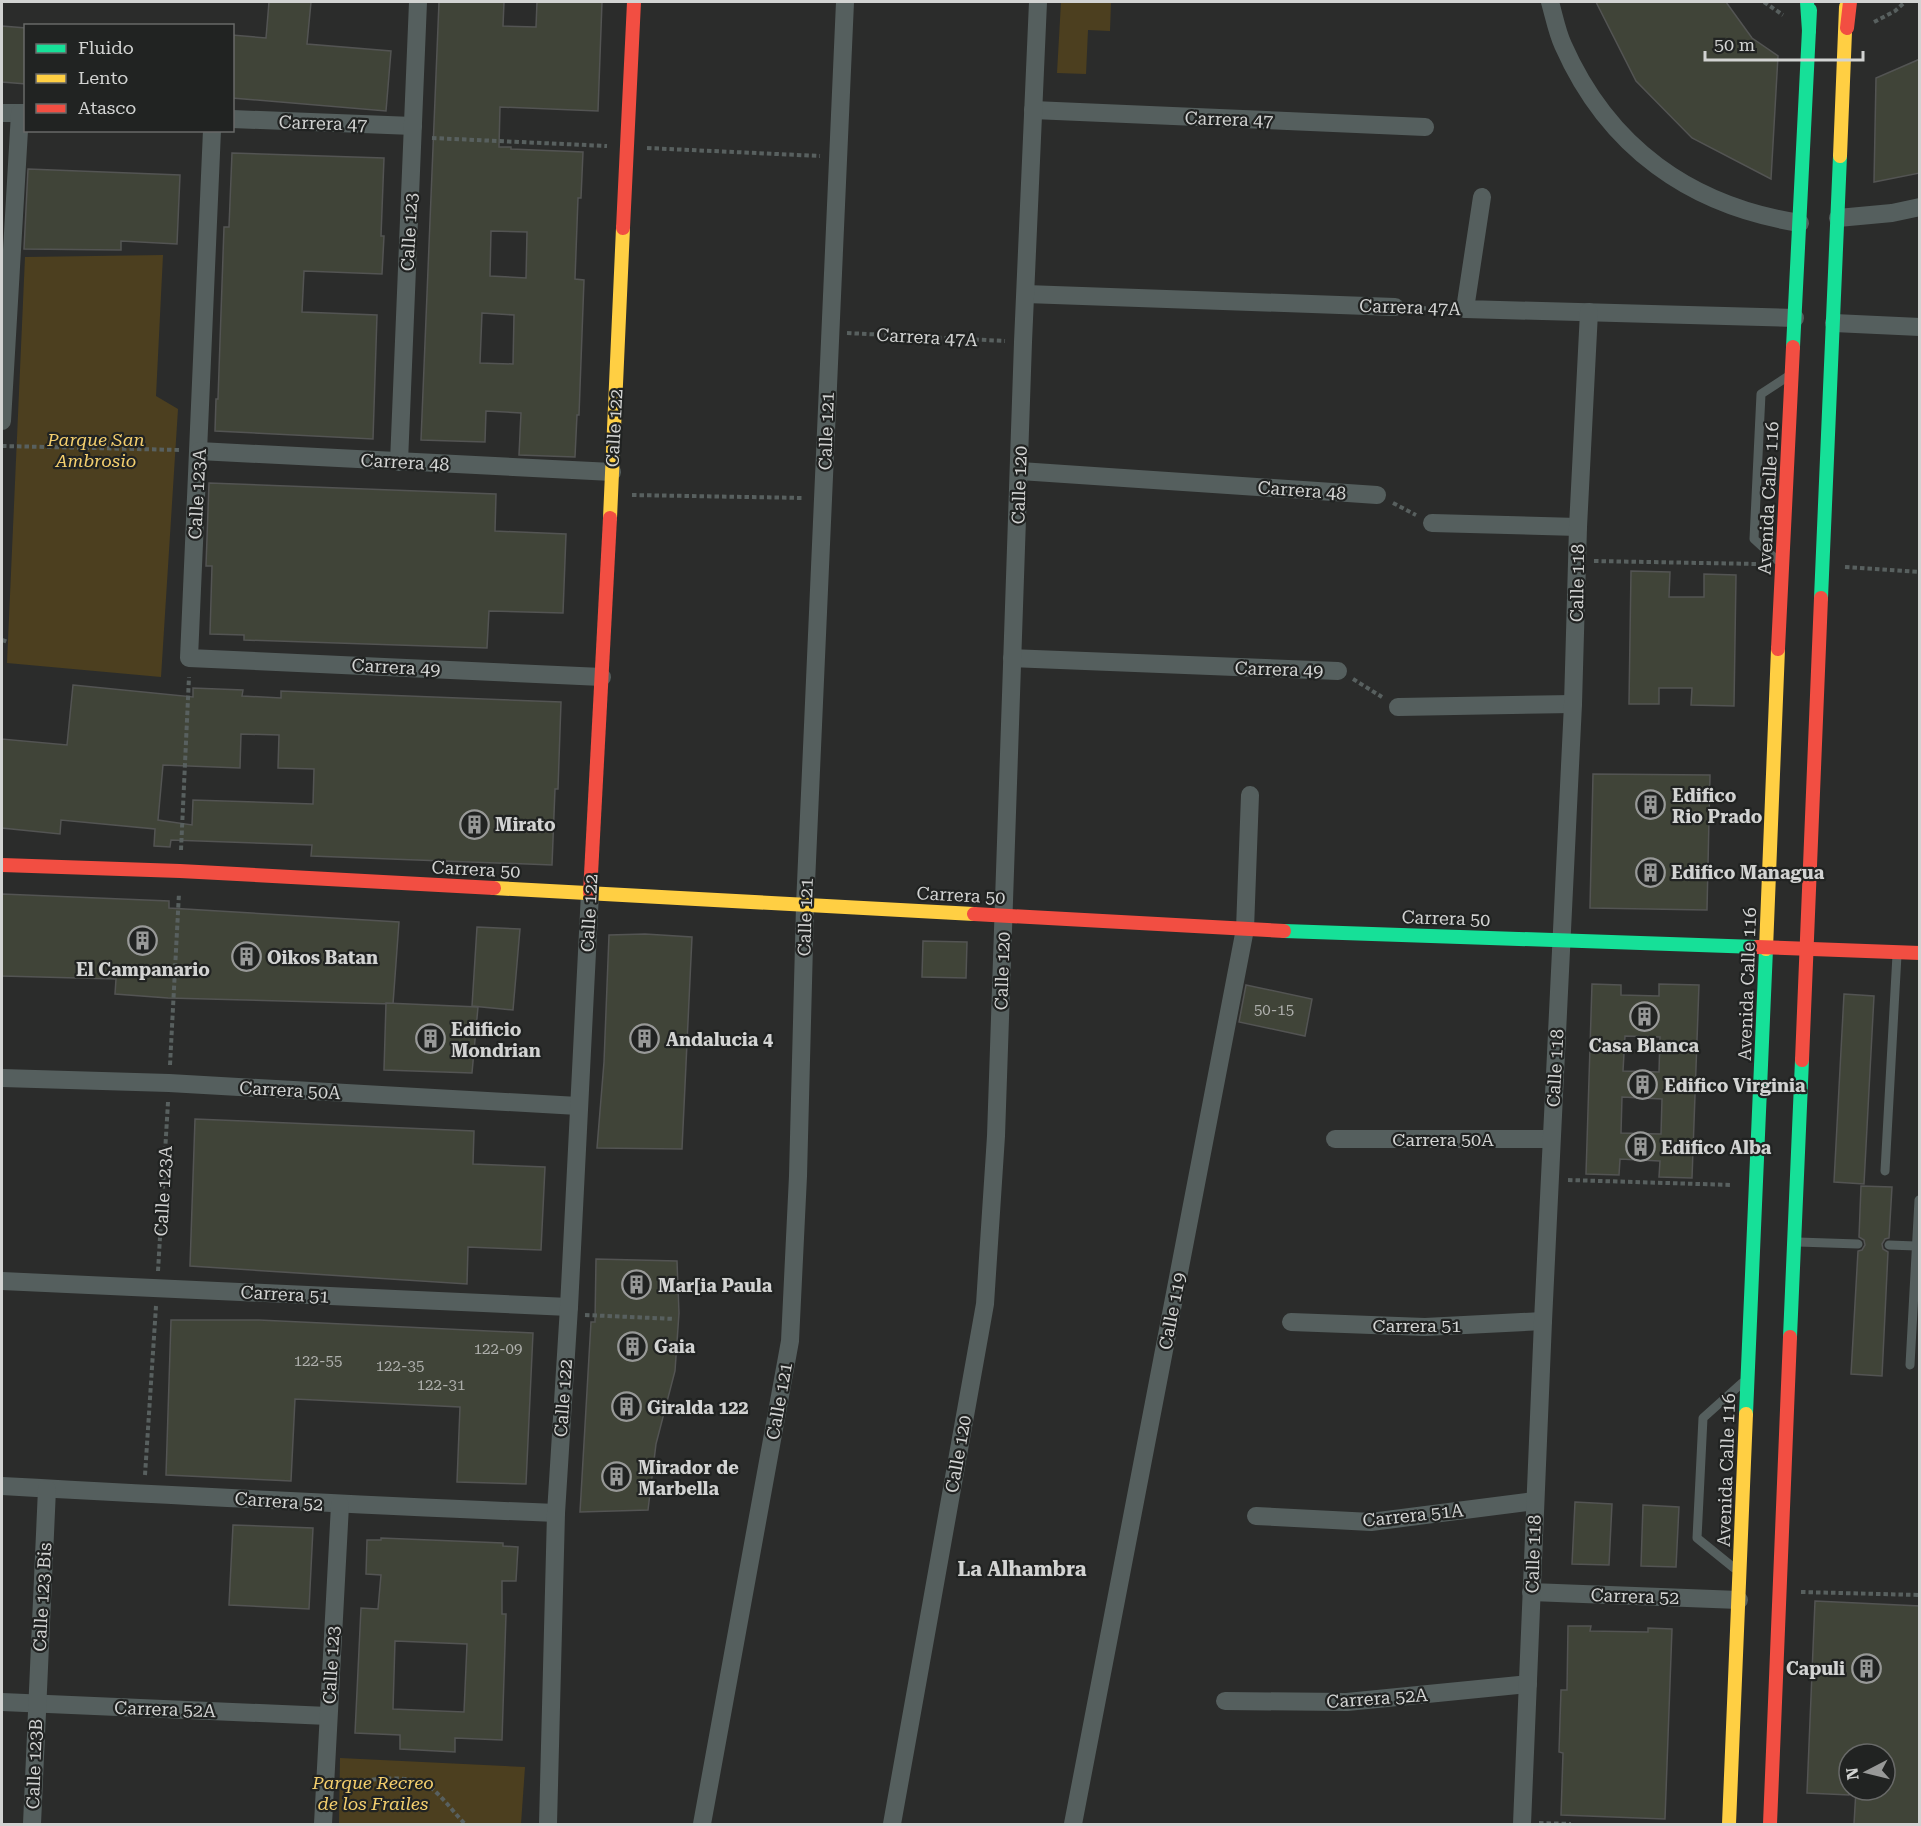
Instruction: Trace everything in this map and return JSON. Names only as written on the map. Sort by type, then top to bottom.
[{"type":"main road","name":"Calle 122","points":[[590,893],[634,2]]},
{"type":"main road","name":"Avenida Calle 116","points":[[1729,1824],[1782,565],[1809,2]]},
{"type":"main road","points":[[1770,1824],[1848,2]]},
{"type":"main road","name":"Carrera 50","points":[[2,866],[180,871],[1245,928],[1920,953]]},
{"type":"street","name":"Calle 123","points":[[399,462],[418,2]]},
{"type":"street","name":"Calle 121","points":[[702,1824],[790,1341],[798,1176],[806,906],[845,2]]},
{"type":"street","name":"Calle 120","points":[[892,1824],[985,1304],[996,1136],[1005,915],[1023,342],[1038,2]]},
{"type":"street","points":[[1550,2],[1562,44],[1589,95],[1626,140],[1671,177],[1722,204],[1800,223]]},
{"type":"street","name":"Carrera 47","points":[[1033,110],[1425,128]]},
{"type":"street","points":[[2,112],[23,113],[2,421]]},
{"type":"street","name":"Carrera 47","points":[[234,120],[413,126]]},
{"type":"street","name":"Calle 123A","points":[[189,658],[213,132]]},
{"type":"street","points":[[1465,309],[1482,197]]},
{"type":"street","points":[[1838,218],[1892,213],[1920,207]]},
{"type":"street","name":"Carrera 47A","points":[[1026,294],[1395,307]]},
{"type":"street","name":"Carrera 47A","points":[[1465,309],[1795,318]]},
{"type":"street","name":"Calle 118","points":[[1522,1823],[1589,312]]},
{"type":"street","points":[[1834,324],[1920,327]]},
{"type":"street","name":"Carrera 48","points":[[199,451],[612,472]]},
{"type":"street","name":"Carrera 48","points":[[1020,471],[1377,495]]},
{"type":"street","points":[[1432,523],[1578,527]]},
{"type":"street","name":"Carrera 49","points":[[189,658],[602,676]]},
{"type":"street","name":"Carrera 49","points":[[1012,658],[1338,671]]},
{"type":"street","points":[[1398,707],[1573,704]]},
{"type":"street","name":"Calle 119","points":[[1074,1824],[1245,928],[1250,795]]},
{"type":"street","name":"Calle 122","points":[[548,1824],[556,1513],[569,1311],[590,893]]},
{"type":"street","name":"Carrera 50A","points":[[2,1078],[169,1083],[578,1106]]},
{"type":"street","name":"Carrera 50A","points":[[1335,1139],[1551,1139]]},
{"type":"street","name":"Carrera 51","points":[[2,1281],[569,1311]]},
{"type":"street","name":"Carrera 51","points":[[1291,1322],[1425,1327],[1543,1321]]},
{"type":"street","name":"Carrera 52","points":[[2,1486],[144,1492],[340,1505],[556,1513]]},
{"type":"street","name":"Calle 123 Bis","points":[[36,1704],[47,1489]]},
{"type":"street","name":"Carrera 51A","points":[[1256,1516],[1371,1522],[1535,1501]]},
{"type":"street","name":"Calle 123","points":[[323,1824],[340,1505]]},
{"type":"street","name":"Carrera 52","points":[[1531,1592],[1739,1600]]},
{"type":"street","name":"Carrera 52A","points":[[1226,1701],[1347,1702],[1528,1684]]},
{"type":"street","name":"Carrera 52A","points":[[2,1702],[328,1716]]},
{"type":"street","name":"Calle 123B","points":[[32,1824],[36,1704]]},
{"type":"lane","points":[[1782,565],[1754,539],[1760,405],[1761,394],[1792,374]]},
{"type":"lane","points":[[1885,1171],[1898,952]]},
{"type":"lane","points":[[1910,1365],[1919,1200]]},
{"type":"lane","points":[[1794,1242],[1858,1244]]},
{"type":"lane","points":[[1888,1245],[1916,1246]]},
{"type":"lane","points":[[1740,1574],[1697,1538],[1703,1418],[1748,1377]]},
{"type":"path","points":[[1764,2],[1791,21]]},
{"type":"path","points":[[1868,25],[1895,11],[1905,2]]},
{"type":"path","name":"Carrera 47A","points":[[1395,307],[1465,309]]},
{"type":"path","name":"Carrera 47A","points":[[830,333],[1023,342]]},
{"type":"path","points":[[2,446],[199,451]]},
{"type":"path","points":[[611,495],[823,499]]},
{"type":"path","points":[[1377,495],[1432,523]]},
{"type":"path","points":[[1578,561],[1782,565]]},
{"type":"path","points":[[1823,566],[1920,572]]},
{"type":"path","points":[[2,640],[8,642]]},
{"type":"path","points":[[181,858],[189,658]]},
{"type":"path","name":"Carrera 49","points":[[1338,671],[1398,707]]},
{"type":"path","name":"Calle 123A","points":[[144,1492],[179,889]]},
{"type":"path","points":[[1550,1179],[1756,1186]]},
{"type":"path","points":[[569,1311],[675,1319]]},
{"type":"path","points":[[1780,1591],[1920,1595]]},
{"type":"path","points":[[325,1784],[401,1779],[416,1781],[429,1787],[465,1824]]},
{"type":"path","points":[[1522,1823],[1571,1824]]},
{"type":"green space","points":[[1061,2],[1111,2],[1110,31],[1088,30],[1086,74],[1057,73]]},
{"type":"green space","name":"Parque San Ambrosio","points":[[163,255],[156,396],[178,409],[161,677],[7,663],[25,257]]},
{"type":"green space","name":"Parque Recreo de los Frailes","points":[[340,1758],[525,1767],[521,1824],[339,1824]]},
{"type":"building","points":[[269,2],[311,2],[307,44],[391,51],[386,111],[234,98],[234,35],[266,38]]},
{"type":"building","points":[[439,2],[504,2],[503,26],[536,27],[537,2],[602,2],[598,111],[500,107],[499,147],[583,152],[581,198],[578,198],[575,279],[584,280],[579,415],[577,415],[575,457],[519,455],[521,413],[486,411],[485,442],[421,440]],"holes":[[[491,231],[527,232],[526,278],[490,276]],[[482,313],[514,315],[513,364],[480,363]]]},
{"type":"building","points":[[1596,2],[1726,2],[1752,38],[1778,56],[1771,179],[1692,138],[1636,81]]},
{"type":"building","points":[[2,26],[24,28],[24,84],[2,82]]},
{"type":"building","points":[[1920,59],[1920,173],[1874,182],[1876,78]]},
{"type":"building","points":[[232,153],[384,158],[382,274],[304,271],[302,312],[377,315],[373,439],[215,431],[224,227],[229,227]]},
{"type":"building","points":[[28,169],[180,175],[177,244],[121,241],[121,250],[24,249]]},
{"type":"building","points":[[209,483],[496,494],[495,531],[566,534],[563,613],[489,611],[487,648],[244,640],[244,635],[210,634],[212,566],[206,566]]},
{"type":"building","points":[[1631,571],[1670,572],[1669,597],[1704,597],[1704,574],[1736,575],[1734,706],[1691,705],[1692,688],[1659,688],[1659,704],[1629,704]]},
{"type":"building","points":[[73,685],[193,697],[193,688],[243,690],[242,696],[281,698],[281,691],[561,702],[558,789],[555,789],[552,865],[311,856],[312,845],[171,840],[170,847],[154,846],[155,829],[61,820],[60,834],[2,828],[2,739],[67,745]],"holes":[[[241,734],[279,735],[278,768],[314,769],[313,804],[193,800],[192,825],[158,820],[163,765],[240,768]]]},
{"type":"building","points":[[1593,774],[1710,775],[1707,910],[1590,908]]},
{"type":"building","points":[[2,894],[169,901],[169,908],[399,922],[393,1004],[168,998],[115,994],[116,979],[2,976]]},
{"type":"building","points":[[477,927],[520,929],[513,1010],[472,1006]]},
{"type":"building","points":[[645,934],[692,937],[682,1149],[597,1148],[604,1062],[609,935]]},
{"type":"building","points":[[923,941],[967,942],[966,978],[922,977]]},
{"type":"building","points":[[1592,984],[1621,985],[1621,995],[1659,996],[1659,984],[1699,985],[1692,1178],[1659,1177],[1660,1161],[1620,1159],[1619,1175],[1586,1174]],"holes":[[[1625,1036],[1660,1037],[1659,1072],[1623,1071]],[[1622,1097],[1662,1099],[1661,1134],[1621,1133]]]},
{"type":"building","points":[[1246,985],[1312,999],[1305,1036],[1239,1022]]},
{"type":"building","points":[[1844,994],[1874,996],[1864,1184],[1834,1182]]},
{"type":"building","name":"Edificio Mondrian","points":[[386,1003],[478,1007],[472,1073],[384,1070]]},
{"type":"building","points":[[195,1119],[474,1131],[473,1164],[545,1167],[541,1250],[468,1247],[467,1284],[190,1266]]},
{"type":"building","points":[[1861,1186],[1892,1187],[1889,1238],[1885,1239],[1882,1244],[1883,1249],[1888,1252],[1882,1376],[1851,1374],[1858,1251],[1862,1250],[1865,1245],[1864,1240],[1859,1237]]},
{"type":"building","points":[[596,1259],[677,1261],[679,1313],[675,1371],[656,1444],[648,1510],[580,1512],[591,1322],[595,1322]]},
{"type":"building","points":[[171,1320],[259,1320],[533,1333],[526,1484],[457,1482],[460,1407],[295,1399],[291,1481],[166,1475]]},
{"type":"building","points":[[1575,1502],[1612,1504],[1609,1565],[1572,1564]]},
{"type":"building","points":[[1643,1505],[1679,1507],[1676,1567],[1641,1566]]},
{"type":"building","points":[[233,1525],[313,1528],[309,1609],[229,1605]]},
{"type":"building","points":[[381,1538],[503,1543],[503,1546],[518,1547],[516,1581],[502,1581],[502,1614],[506,1614],[502,1740],[455,1738],[455,1752],[400,1749],[400,1735],[355,1733],[361,1608],[378,1609],[381,1575],[366,1574],[367,1540],[381,1540]],"holes":[[[395,1641],[467,1644],[464,1712],[393,1709]]]},
{"type":"building","name":"Capuli","points":[[1815,1601],[1920,1606],[1920,1824],[1854,1824],[1855,1802],[1897,1802],[1897,1742],[1837,1742],[1837,1794],[1807,1793]]},
{"type":"building","points":[[1568,1626],[1591,1626],[1590,1631],[1648,1632],[1648,1628],[1672,1629],[1665,1819],[1561,1815],[1563,1753],[1559,1752],[1561,1690],[1567,1690]]},
{"type":"traffic: fast","points":[[1807,2],[1809,31]]},
{"type":"traffic: fast","points":[[1793,347],[1810,10]]},
{"type":"traffic: fast","points":[[1821,598],[1840,156]]},
{"type":"traffic: fast","points":[[1284,931],[1757,947]]},
{"type":"traffic: fast","points":[[1746,1414],[1766,949]]},
{"type":"traffic: fast","points":[[1790,1337],[1802,1060]]},
{"type":"traffic: slow","points":[[1840,156],[1846,7]]},
{"type":"traffic: slow","points":[[610,518],[623,228]]},
{"type":"traffic: slow","points":[[1766,949],[1778,649]]},
{"type":"traffic: slow","points":[[494,888],[974,914]]},
{"type":"traffic: slow","points":[[1729,1824],[1746,1414]]},
{"type":"traffic: jam","points":[[623,228],[634,2]]},
{"type":"traffic: jam","points":[[1847,28],[1850,2]]},
{"type":"traffic: jam","points":[[1778,649],[1793,347]]},
{"type":"traffic: jam","points":[[590,893],[610,518]]},
{"type":"traffic: jam","points":[[1802,1060],[1821,598]]},
{"type":"traffic: jam","points":[[2,865],[180,871],[494,888]]},
{"type":"traffic: jam","points":[[974,914],[1284,931]]},
{"type":"traffic: jam","points":[[1757,947],[1920,953]]},
{"type":"traffic: jam","points":[[1770,1824],[1790,1337]]},
{"type":"place","name":"Edifico Rio Prado","points":[[1651,805]]},
{"type":"place","name":"Mirato","points":[[474,824]]},
{"type":"place","name":"Edifico Managua","points":[[1650,872]]},
{"type":"place","name":"El Campanario","points":[[143,940]]},
{"type":"place","name":"Oikos Batan","points":[[246,957]]},
{"type":"place","name":"Casa Blanca","points":[[1644,1016]]},
{"type":"place","name":"Edificio Mondrian","points":[[430,1039]]},
{"type":"place","name":"Andalucia 4","points":[[645,1039]]},
{"type":"place","name":"Edifico Virginia","points":[[1643,1085]]},
{"type":"place","name":"Edifico Alba","points":[[1640,1147]]},
{"type":"place","name":"Mar[ia Paula","points":[[637,1285]]},
{"type":"place","name":"Gaia","points":[[633,1346]]},
{"type":"place","name":"Giralda 122","points":[[626,1407]]},
{"type":"place","name":"Mirador de Marbella","points":[[617,1477]]},
{"type":"place","name":"Capuli","points":[[1866,1668]]},
{"type":"district","name":"La Alhambra","points":[[1022,1569]]}]
